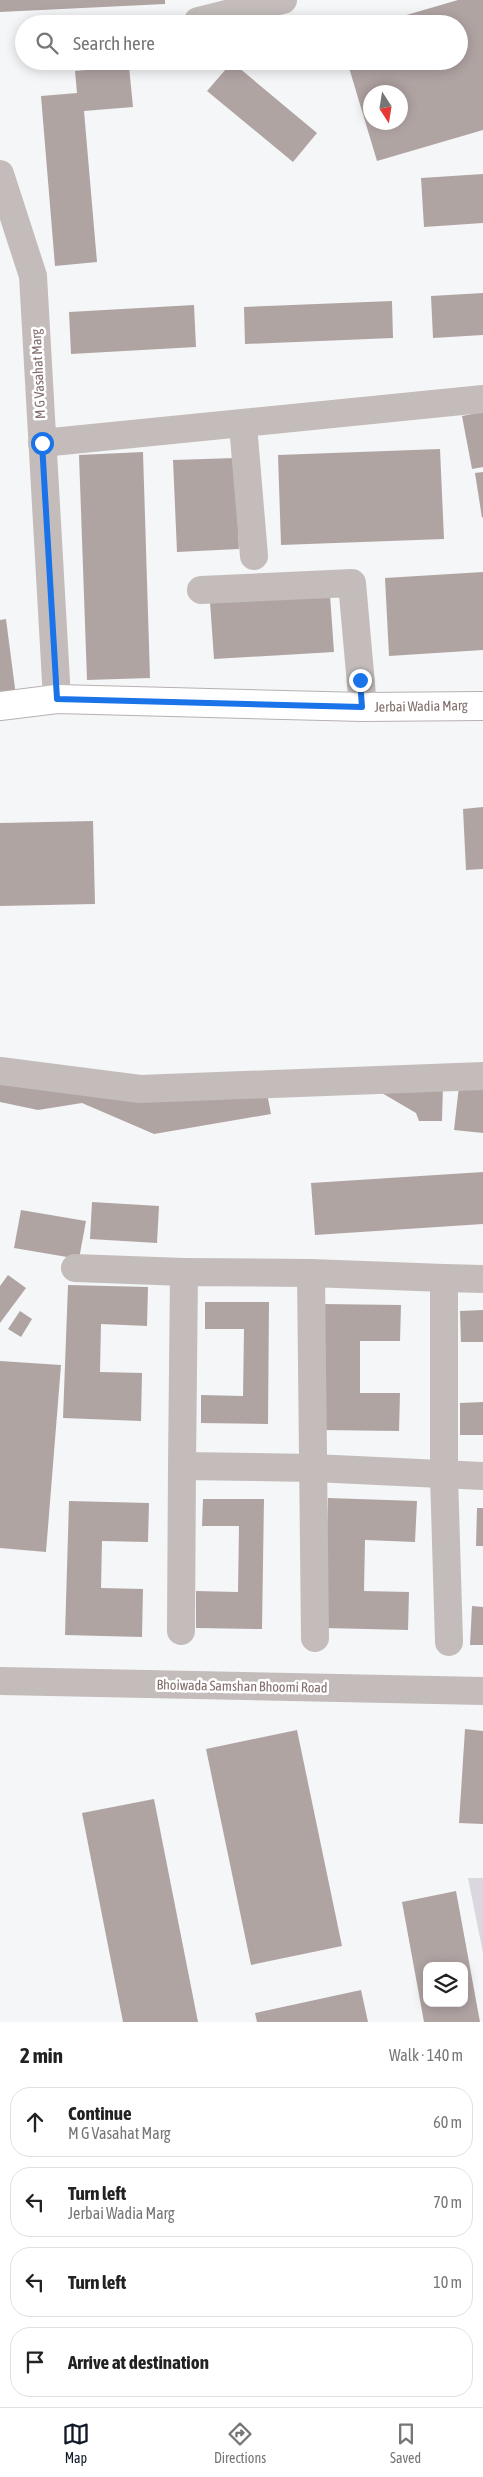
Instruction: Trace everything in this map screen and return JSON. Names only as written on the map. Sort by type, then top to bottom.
[{"type":"main road","name":"Jerbai Wadia Marg","points":[[0,706],[57,699],[362,707],[483,706]]},
{"type":"street","points":[[225,15],[283,0]]},
{"type":"street","name":"M G Vasahat Marg","points":[[0,174],[33,276],[57,699]]},
{"type":"street","points":[[42,443],[243,425],[483,399]]},
{"type":"street","points":[[243,425],[254,556]]},
{"type":"street","points":[[200,590],[352,583],[362,707]]},
{"type":"street","points":[[0,1070],[140,1089],[483,1076]]},
{"type":"street","points":[[75,1268],[483,1279]]},
{"type":"street","points":[[181,1631],[184,1272]]},
{"type":"street","points":[[310,1273],[315,1638]]},
{"type":"street","points":[[444,1278],[444,1475],[449,1642]]},
{"type":"street","points":[[182,1466],[314,1468],[483,1476]]},
{"type":"street","name":"Bhoiwada Samshan Bhoomi Road","points":[[0,1680],[483,1692]]},
{"type":"shaded area","points":[[468,1878],[483,1878],[483,1953]]},
{"type":"building","points":[[0,0],[165,0],[165,4],[0,12]]},
{"type":"building","points":[[458,0],[483,0],[483,130],[377,161],[368,130],[408,130],[408,85],[363,85],[363,114],[350,70],[468,70],[468,15],[406,15]]},
{"type":"building","points":[[129,70],[133,107],[84,111],[97,262],[55,266],[41,96],[77,93],[75,71]]},
{"type":"building","points":[[225,70],[242,70],[317,133],[293,162],[207,91]]},
{"type":"building","points":[[483,174],[483,223],[424,227],[421,178]]},
{"type":"building","points":[[483,293],[483,335],[433,338],[431,296]]},
{"type":"building","points":[[392,301],[393,338],[245,344],[244,307]]},
{"type":"building","points":[[194,305],[196,347],[71,354],[69,312]]},
{"type":"building","points":[[483,412],[483,467],[472,469],[462,416]]},
{"type":"building","points":[[440,449],[444,539],[281,545],[278,455]]},
{"type":"building","points":[[143,452],[150,678],[87,680],[79,455]]},
{"type":"building","points":[[235,458],[239,549],[177,552],[173,460]]},
{"type":"building","points":[[483,472],[483,517],[482,518],[475,473]]},
{"type":"building","points":[[483,572],[483,650],[389,656],[385,578]]},
{"type":"building","points":[[330,595],[334,652],[214,659],[210,602]]},
{"type":"building","points":[[6,619],[16,696],[0,698],[0,620]]},
{"type":"building","points":[[483,807],[483,869],[466,870],[463,809]]},
{"type":"building","points":[[93,821],[95,904],[0,906],[0,823]]},
{"type":"building","points":[[0,1077],[267,1093],[271,1114],[154,1134],[82,1103],[38,1110],[0,1102]]},
{"type":"building","points":[[443,1085],[442,1121],[419,1121],[416,1113],[370,1086]]},
{"type":"building","points":[[459,1086],[483,1089],[483,1133],[454,1130]]},
{"type":"building","points":[[483,1172],[483,1224],[315,1235],[311,1183]]},
{"type":"building","points":[[92,1202],[159,1206],[157,1243],[90,1239]]},
{"type":"building","points":[[21,1210],[86,1221],[79,1259],[14,1248]]},
{"type":"building","points":[[8,1275],[26,1288],[0,1323],[0,1286]]},
{"type":"building","points":[[68,1285],[148,1287],[147,1326],[101,1324],[100,1372],[142,1373],[141,1421],[63,1418]]},
{"type":"building","points":[[205,1302],[269,1302],[268,1424],[201,1423],[201,1395],[243,1396],[244,1329],[205,1329]]},
{"type":"building","points":[[323,1304],[401,1305],[400,1341],[360,1341],[360,1393],[400,1393],[399,1431],[322,1430]]},
{"type":"building","points":[[483,1310],[483,1342],[461,1342],[460,1311]]},
{"type":"building","points":[[20,1311],[32,1319],[21,1337],[8,1329]]},
{"type":"building","points":[[0,1361],[61,1365],[46,1552],[0,1548]]},
{"type":"building","points":[[483,1402],[483,1435],[460,1435],[460,1403]]},
{"type":"building","points":[[328,1498],[417,1501],[415,1542],[365,1540],[364,1591],[409,1592],[408,1630],[324,1628]]},
{"type":"building","points":[[203,1499],[264,1499],[262,1629],[196,1628],[196,1591],[238,1592],[239,1526],[202,1526]]},
{"type":"building","points":[[69,1501],[149,1503],[148,1542],[102,1541],[101,1588],[143,1589],[142,1637],[65,1635]]},
{"type":"building","points":[[477,1508],[483,1508],[483,1546],[476,1546]]},
{"type":"building","points":[[472,1606],[483,1607],[483,1645],[470,1645]]},
{"type":"building","points":[[465,1729],[483,1731],[483,1824],[459,1823]]},
{"type":"building","points":[[297,1730],[342,1946],[251,1965],[206,1749]]},
{"type":"building","points":[[154,1799],[198,2022],[123,2022],[82,1813]]},
{"type":"building","points":[[456,1891],[480,2022],[424,2022],[402,1902]]},
{"type":"building","points":[[361,1990],[368,2022],[257,2022],[255,2013]]},
{"type":"route","points":[[42,443],[57,699],[362,707],[360,680]]}]
